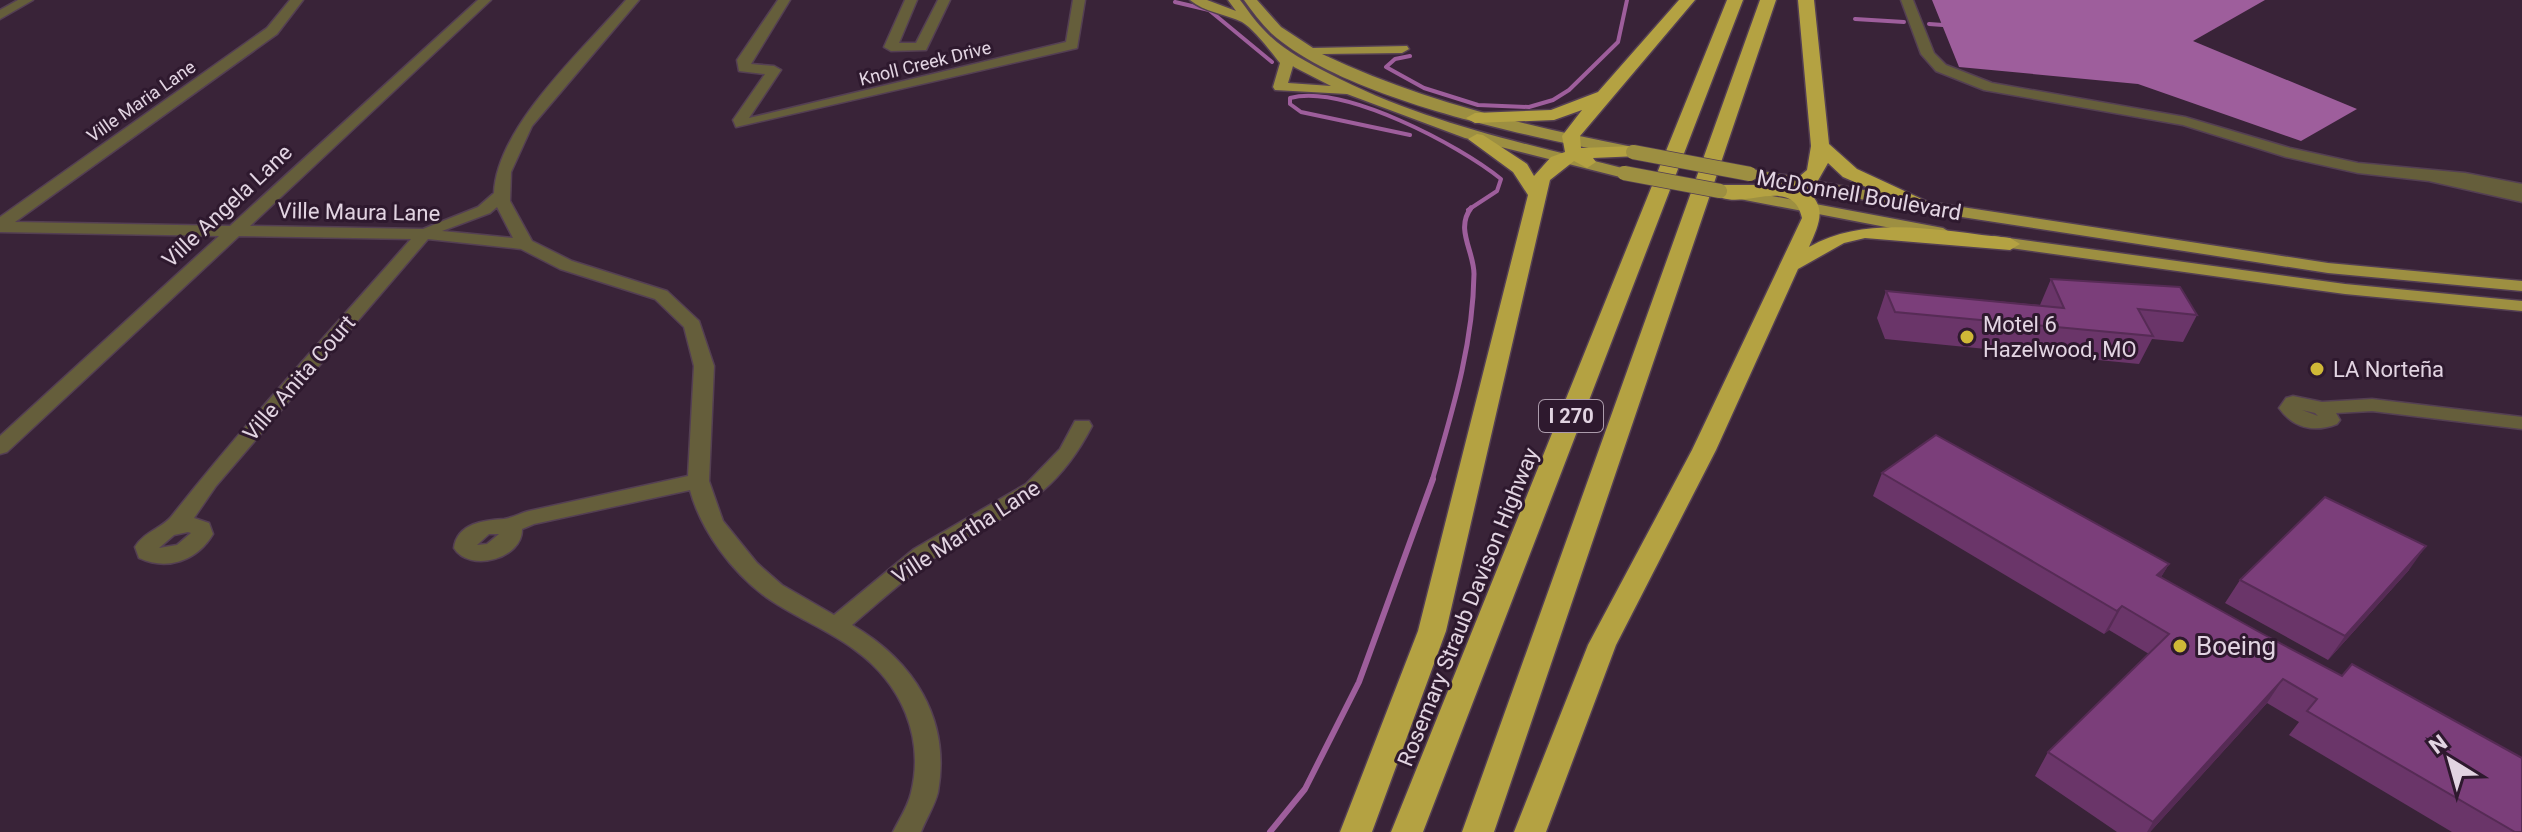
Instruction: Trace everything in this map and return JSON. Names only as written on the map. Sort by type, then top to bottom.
[{"type":"highway","points":[[1356,832],[1432,631],[1537,194],[1546,170],[1568,151],[1591,111],[1687,0]]},
{"type":"highway","name":"Rosemary Straub Davison Highway","points":[[1407,832],[1735,0]]},
{"type":"highway","name":"I 270","points":[[1478,832],[1768,0]]},
{"type":"highway","points":[[1720,191],[1792,183],[1817,169],[1820,146],[1806,0]]},
{"type":"highway","points":[[1475,118],[1554,115],[1605,95]]},
{"type":"highway","points":[[1514,128],[1558,122],[1591,111]]},
{"type":"highway","points":[[1477,139],[1520,168],[1537,194]]},
{"type":"highway","points":[[1820,146],[1850,173],[1929,207]]},
{"type":"highway","points":[[1568,151],[1633,152]]},
{"type":"highway","points":[[1568,151],[1596,167]]},
{"type":"highway","points":[[1530,832],[1602,645],[1704,450],[1786,268],[1812,218],[1812,209],[1792,183]]},
{"type":"highway","points":[[1802,238],[1845,223],[1877,221]]},
{"type":"highway","points":[[1786,268],[1837,239],[1865,232],[2010,244]]},
{"type":"main road","points":[[1196,0],[1246,21]]},
{"type":"main road","points":[[1234,0],[1246,21],[1287,63],[1280,87],[1321,88],[1371,97]]},
{"type":"main road","points":[[1250,0],[1273,28],[1293,42],[1364,78],[1436,105],[1514,128],[1568,151]]},
{"type":"main road","points":[[1272,0],[1269,11],[1276,20],[1273,28]]},
{"type":"main road","points":[[1293,42],[1336,52],[1402,49]]},
{"type":"main road","points":[[1274,47],[1371,97],[1477,139],[1568,151]]},
{"type":"main road","points":[[1384,52],[1371,61],[1368,69],[1373,76],[1436,105]]},
{"type":"main road","name":"McDonnell Boulevard","points":[[1633,152],[1812,209],[1877,221],[2010,244],[2330,287],[2522,306]]},
{"type":"main road","points":[[1596,167],[1720,191]]},
{"type":"main road","name":"McDonnell Boulevard","points":[[1792,183],[2328,268],[2522,286]]},
{"type":"street","points":[[0,15],[27,0]]},
{"type":"street","name":"Ville Maria Lane","points":[[0,226],[272,31],[297,0]]},
{"type":"street","name":"Ville Angela Lane","points":[[0,447],[485,0]]},
{"type":"street","points":[[633,0],[525,125],[507,158],[502,195],[511,222],[525,244],[566,265],[661,295],[693,325],[704,366],[698,481],[713,524],[749,569],[774,591],[865,644],[892,668],[911,691],[923,724],[927,760],[924,794],[907,832]]},
{"type":"street","name":"Knoll Creek Drive","points":[[784,0],[744,60],[744,68],[774,70],[740,120],[741,124],[1072,45],[1079,0]]},
{"type":"street","points":[[911,0],[891,47],[921,47],[944,0]]},
{"type":"street","points":[[1907,0],[1928,54],[1941,68],[1989,87],[2185,121],[2286,152],[2358,168],[2465,178],[2522,189]]},
{"type":"street","points":[[2429,176],[2522,197]]},
{"type":"street","points":[[414,234],[468,217],[502,195]]},
{"type":"street","name":"Ville Maura Lane","points":[[0,226],[414,234],[525,244]]},
{"type":"street","name":"Ville Anita Court","points":[[177,525],[209,481],[414,234]]},
{"type":"street","points":[[2322,408],[2372,405],[2522,423]]},
{"type":"street","name":"Ville Martha Lane","points":[[836,626],[923,555],[1032,493],[1064,463],[1082,426]]},
{"type":"street","points":[[507,527],[529,518],[698,481]]},
{"type":"shaded area","points":[[1932,0],[2265,0],[2193,41],[2357,109],[2301,141],[2138,84],[1959,67]]},
{"type":"building","points":[[2051,279],[2180,287],[2197,315],[2138,309],[2153,336],[1895,312],[1886,291],[2064,308]]},
{"type":"building","points":[[1936,435],[2169,564],[2157,575],[2261,633],[2342,676],[2352,664],[2522,758],[2522,832],[2515,832],[2307,711],[2317,699],[2283,679],[2153,822],[2048,752],[2169,634],[2122,606],[2117,611],[1882,473]]},
{"type":"building","points":[[2325,497],[2426,546],[2345,636],[2240,580]]},
{"type":"waterway","points":[[1410,56],[1395,59],[1386,67],[1424,88],[1478,105],[1529,107],[1553,100],[1569,90],[1618,42],[1627,0]]},
{"type":"waterway","points":[[1175,2],[1209,10],[1272,62]]},
{"type":"waterway","points":[[1855,19],[1904,22]]},
{"type":"waterway","points":[[1929,24],[1943,25]]},
{"type":"waterway","points":[[1410,135],[1301,112],[1290,104],[1290,98],[1313,96],[1340,100],[1400,120],[1458,150],[1501,179],[1497,191],[1471,208]]},
{"type":"waterway","points":[[1432,481],[1460,379],[1470,327],[1474,274],[1465,224],[1471,208]]},
{"type":"waterway","points":[[1270,832],[1305,789],[1359,682],[1433,479]]},
{"type":"place","name":"Motel 6 Hazelwood, MO","points":[[1967,337]]},
{"type":"place","name":"LA Norteña","points":[[2317,369]]},
{"type":"place","name":"Boeing","points":[[2180,646]]}]
